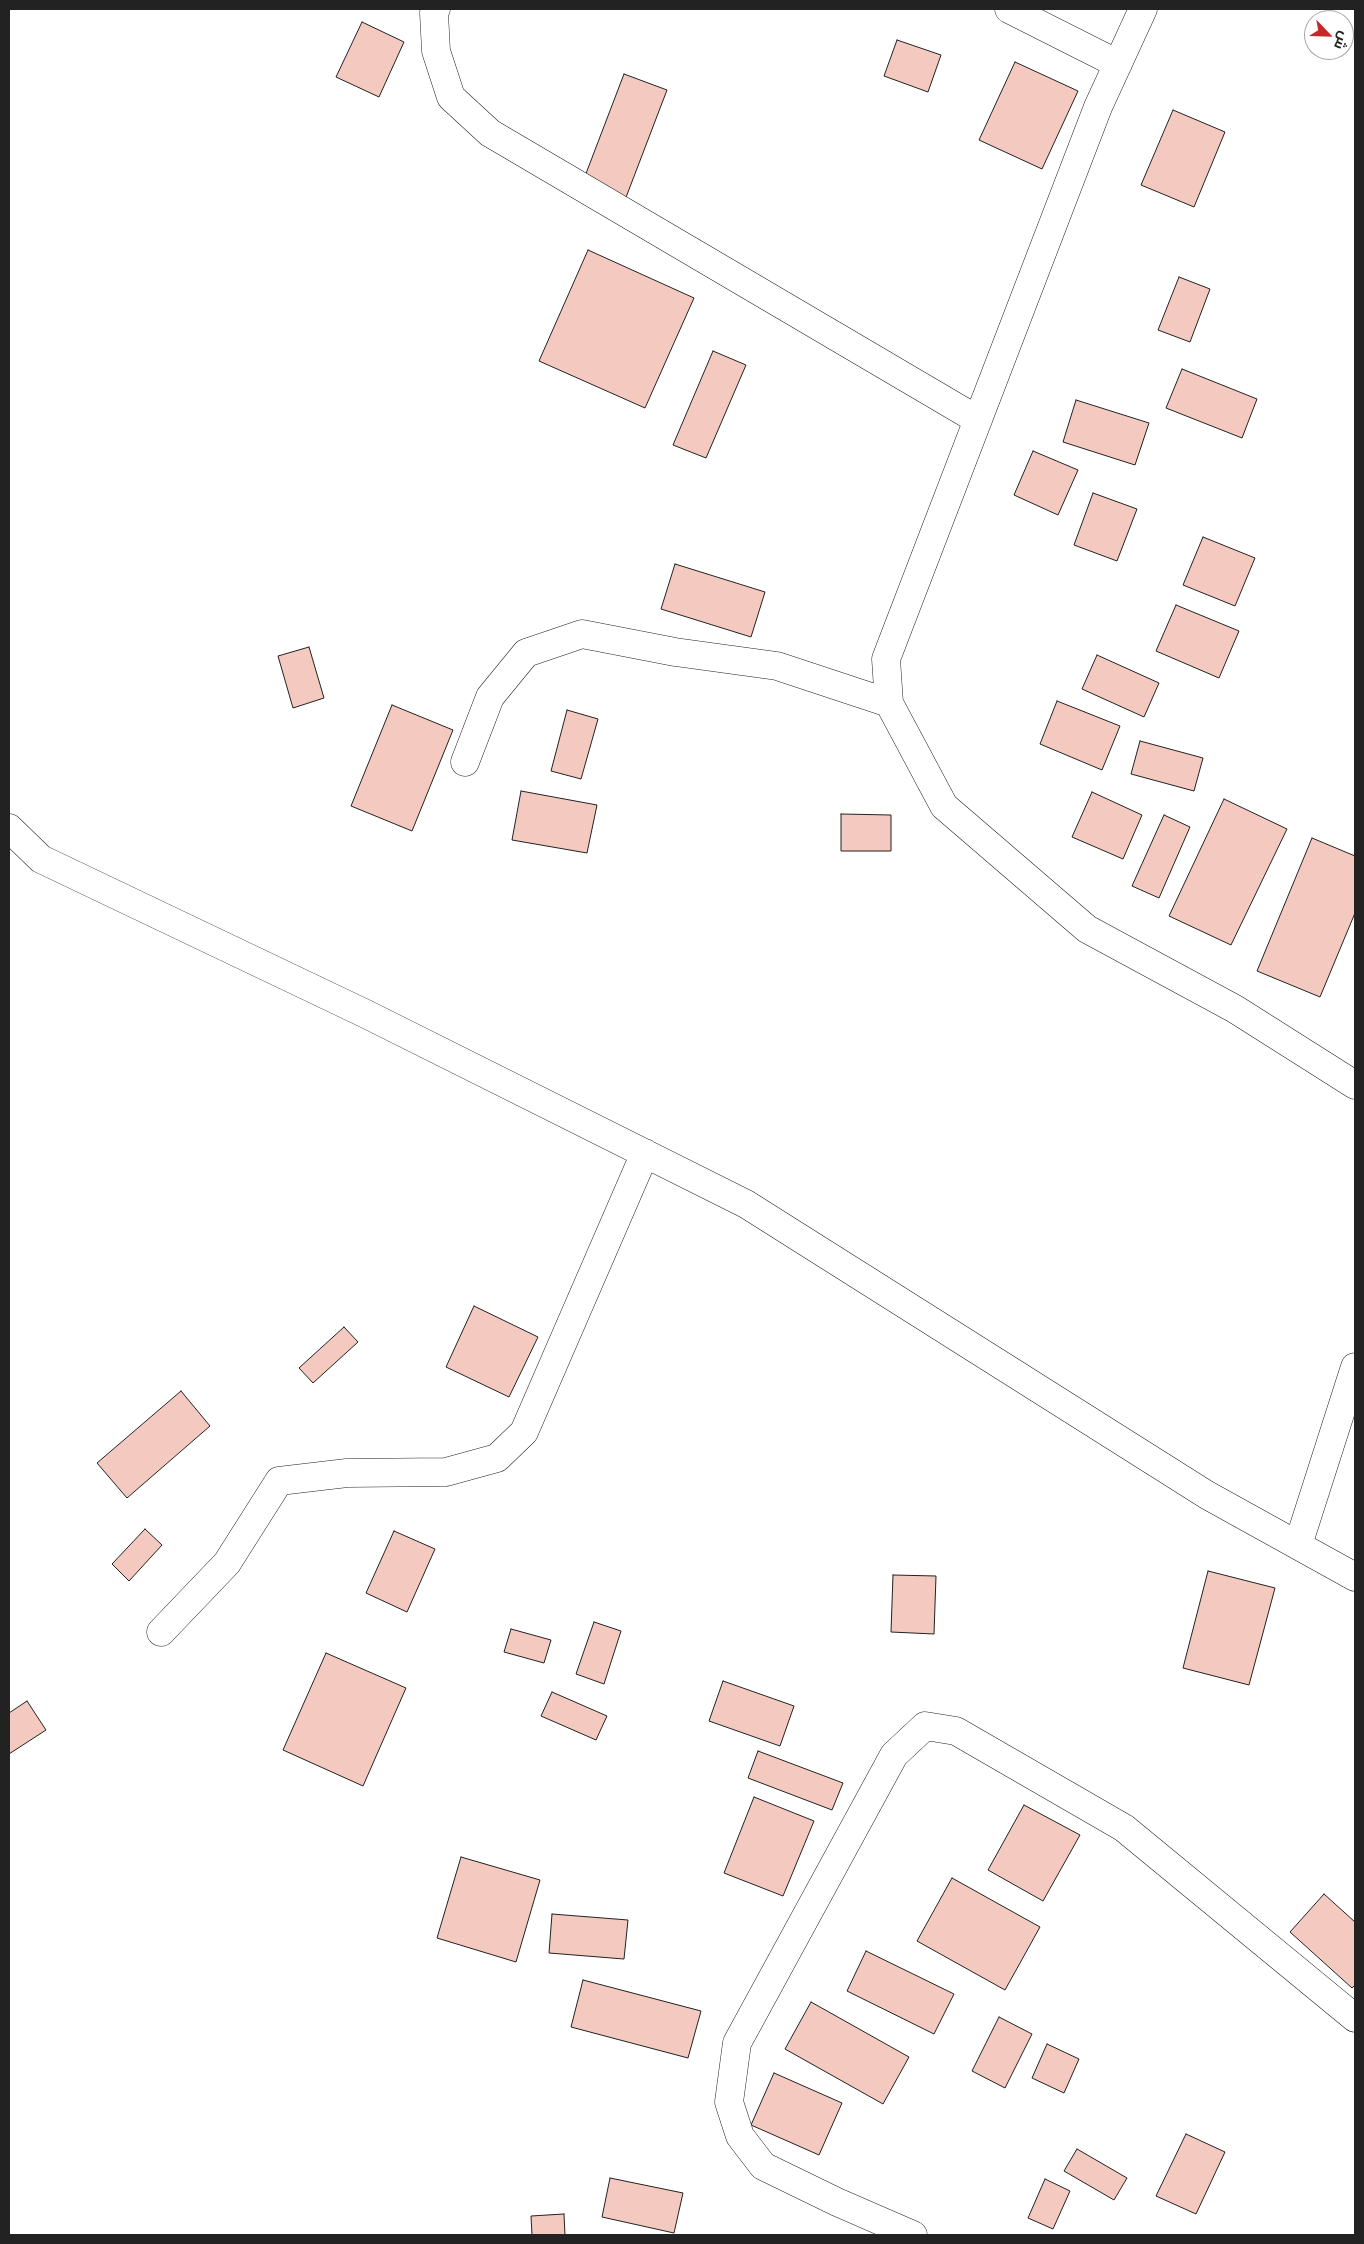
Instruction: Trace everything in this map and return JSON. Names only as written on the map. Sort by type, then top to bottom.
[{"type":"street","points":[[436,9],[434,13],[436,51],[451,97],[490,134],[978,420]]},
{"type":"street","points":[[1009,9],[1118,64]]},
{"type":"street","points":[[1143,9],[1098,107],[886,659],[889,704],[944,806],[1087,929],[1235,1009],[1355,1085]]},
{"type":"street","points":[[465,762],[490,697],[526,653],[582,634],[675,652],[777,666],[889,704]]},
{"type":"street","points":[[9,828],[41,859],[366,1014],[746,1204],[1207,1495],[1355,1577]]},
{"type":"street","points":[[160,1632],[227,1563],[279,1481],[347,1473],[446,1472],[497,1458],[524,1432],[646,1153]]},
{"type":"street","points":[[1298,1545],[1355,1367]]},
{"type":"street","points":[[913,2235],[837,2202],[763,2166],[740,2136],[729,2102],[737,2044],[894,1755],[925,1726],[956,1731],[1124,1828],[1355,2018]]},
{"type":"building","points":[[362,22],[404,42],[379,97],[336,77]]},
{"type":"building","points":[[897,40],[941,55],[928,92],[884,76]]},
{"type":"building","points":[[1015,62],[1078,91],[1042,169],[979,140]]},
{"type":"building","points":[[624,74],[667,90],[625,200],[582,184]]},
{"type":"building","points":[[1173,110],[1225,132],[1194,207],[1141,185]]},
{"type":"building","points":[[588,250],[694,298],[645,408],[539,361]]},
{"type":"building","points":[[1179,277],[1210,289],[1190,342],[1158,330]]},
{"type":"building","points":[[713,351],[746,365],[706,458],[673,445]]},
{"type":"building","points":[[1182,369],[1257,399],[1242,438],[1166,408]]},
{"type":"building","points":[[1076,400],[1149,423],[1135,465],[1063,442]]},
{"type":"building","points":[[1033,451],[1078,470],[1058,515],[1014,495]]},
{"type":"building","points":[[1093,493],[1137,509],[1117,561],[1074,545]]},
{"type":"building","points":[[1203,537],[1255,558],[1235,606],[1183,585]]},
{"type":"building","points":[[675,564],[765,592],[751,637],[661,609]]},
{"type":"building","points":[[1176,605],[1239,631],[1219,678],[1156,651]]},
{"type":"building","points":[[309,647],[324,698],[293,708],[278,656]]},
{"type":"building","points":[[1097,655],[1159,683],[1144,717],[1082,689]]},
{"type":"building","points":[[1057,701],[1120,726],[1102,770],[1040,744]]},
{"type":"building","points":[[392,705],[453,730],[412,831],[351,806]]},
{"type":"building","points":[[567,710],[598,719],[581,779],[551,771]]},
{"type":"building","points":[[1140,741],[1203,758],[1194,791],[1131,774]]},
{"type":"building","points":[[521,791],[597,805],[587,853],[512,840]]},
{"type":"building","points":[[1092,792],[1142,815],[1123,859],[1072,837]]},
{"type":"building","points":[[1224,799],[1287,829],[1231,945],[1169,916]]},
{"type":"building","points":[[841,814],[891,815],[891,851],[841,851]]},
{"type":"building","points":[[1164,815],[1190,827],[1159,898],[1132,886]]},
{"type":"building","points":[[1312,838],[1355,856],[1355,913],[1320,997],[1257,971]]},
{"type":"building","points":[[474,1306],[538,1337],[509,1397],[446,1367]]},
{"type":"building","points":[[344,1327],[358,1342],[313,1383],[299,1368]]},
{"type":"building","points":[[181,1391],[210,1426],[127,1498],[97,1463]]},
{"type":"building","points":[[145,1529],[162,1545],[129,1581],[112,1564]]},
{"type":"building","points":[[394,1531],[435,1549],[407,1612],[366,1593]]},
{"type":"building","points":[[1208,1571],[1275,1588],[1249,1685],[1183,1668]]},
{"type":"building","points":[[893,1575],[936,1576],[934,1634],[891,1632]]},
{"type":"building","points":[[594,1622],[621,1631],[604,1684],[576,1674]]},
{"type":"building","points":[[511,1629],[551,1640],[544,1663],[504,1652]]},
{"type":"building","points":[[326,1653],[406,1688],[363,1786],[283,1750]]},
{"type":"building","points":[[723,1681],[794,1706],[780,1746],[709,1721]]},
{"type":"building","points":[[552,1692],[607,1716],[596,1740],[541,1716]]},
{"type":"building","points":[[27,1701],[46,1730],[9,1754],[9,1713]]},
{"type":"building","points":[[758,1751],[843,1783],[832,1810],[748,1778]]},
{"type":"building","points":[[754,1797],[814,1821],[783,1896],[724,1873]]},
{"type":"building","points":[[1024,1805],[1080,1835],[1043,1901],[988,1870]]},
{"type":"building","points":[[461,1857],[540,1880],[516,1962],[437,1938]]},
{"type":"building","points":[[952,1878],[1040,1927],[1005,1990],[917,1941]]},
{"type":"building","points":[[1324,1894],[1355,1922],[1355,1985],[1352,1988],[1290,1932]]},
{"type":"building","points":[[552,1914],[628,1920],[624,1959],[549,1953]]},
{"type":"building","points":[[866,1951],[954,1994],[934,2034],[847,1991]]},
{"type":"building","points":[[583,1980],[701,2011],[688,2058],[571,2027]]},
{"type":"building","points":[[811,2002],[909,2057],[883,2104],[785,2049]]},
{"type":"building","points":[[999,2017],[1032,2034],[1005,2088],[972,2071]]},
{"type":"building","points":[[1047,2044],[1079,2059],[1064,2093],[1032,2078]]},
{"type":"building","points":[[774,2073],[842,2103],[819,2155],[751,2125]]},
{"type":"building","points":[[1186,2134],[1225,2152],[1196,2214],[1156,2196]]},
{"type":"building","points":[[1077,2149],[1127,2178],[1114,2200],[1064,2171]]},
{"type":"building","points":[[610,2178],[683,2193],[674,2233],[602,2217]]},
{"type":"building","points":[[1045,2179],[1070,2191],[1053,2229],[1028,2218]]},
{"type":"building","points":[[564,2214],[565,2235],[532,2235],[531,2216]]}]
